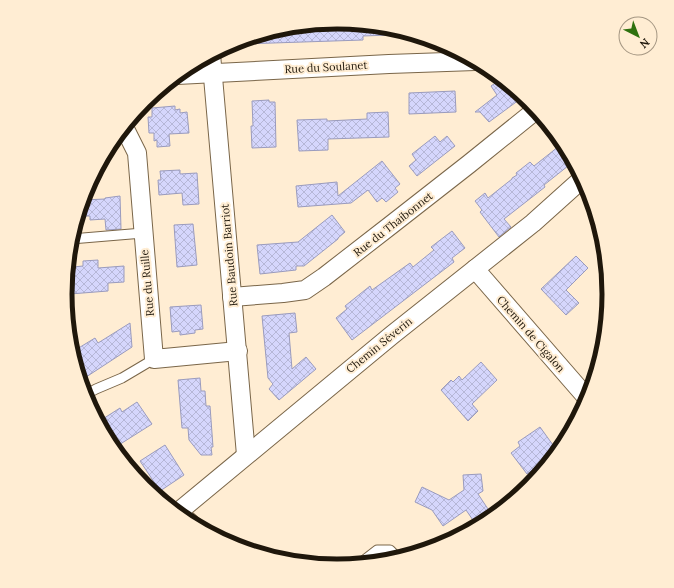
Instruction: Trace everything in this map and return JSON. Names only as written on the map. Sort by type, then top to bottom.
[{"type":"street","name":"Rue Baudoin Barriot","points":[[212,61],[246,455]]},
{"type":"street","name":"Rue du Soulanet","points":[[190,74],[464,61]]},
{"type":"street","name":"Rue du Thaibonnet","points":[[232,297],[304,290],[324,277],[531,114]]},
{"type":"street","name":"Rue du Ruille","points":[[127,133],[137,153],[154,359]]},
{"type":"street","name":"Chemin Séverin","points":[[182,508],[392,334],[533,223],[578,183]]},
{"type":"street","name":"Chemin de Cigalon","points":[[475,269],[583,393]]},
{"type":"street","points":[[154,359],[238,351]]},
{"type":"lane","points":[[78,238],[143,233]]},
{"type":"lane","points":[[91,392],[122,378],[154,359]]},
{"type":"lane","points":[[368,557],[377,550],[390,550],[393,553]]},
{"type":"building","points":[[337,29],[372,31],[390,34],[363,36],[363,40],[250,44],[268,38],[302,31]]},
{"type":"building","points":[[496,83],[518,101],[489,122],[480,112],[475,112],[497,95],[491,86]]},
{"type":"building","points":[[455,91],[456,112],[409,114],[409,93]]},
{"type":"building","points":[[269,100],[269,102],[275,102],[276,147],[252,148],[252,101]]},
{"type":"building","points":[[175,106],[175,110],[180,109],[180,113],[187,112],[189,133],[169,134],[170,146],[157,147],[157,140],[154,141],[154,133],[149,133],[148,117],[152,117],[152,108]]},
{"type":"building","points":[[388,112],[389,137],[328,139],[328,150],[299,151],[297,120],[327,119],[327,121],[367,119],[367,113]]},
{"type":"building","points":[[435,136],[440,142],[447,136],[455,146],[417,176],[409,166],[416,160],[412,154]]},
{"type":"building","points":[[557,148],[568,166],[544,185],[545,187],[504,219],[511,227],[499,237],[480,212],[482,210],[475,201],[485,193],[488,198],[517,175],[516,173],[530,162],[534,166]]},
{"type":"building","points":[[382,161],[400,184],[395,188],[398,192],[386,202],[382,198],[377,202],[368,190],[351,203],[298,207],[296,186],[337,182],[338,196]]},
{"type":"building","points":[[180,170],[180,174],[197,173],[199,204],[183,205],[182,193],[159,195],[158,180],[161,180],[160,171]]},
{"type":"building","points":[[120,196],[121,229],[106,230],[105,219],[90,220],[90,216],[84,216],[89,200]]},
{"type":"building","points":[[332,215],[345,232],[338,239],[304,266],[296,266],[296,270],[260,274],[257,245],[298,242]]},
{"type":"building","points":[[193,224],[197,265],[177,267],[174,225]]},
{"type":"building","points":[[452,231],[465,248],[452,258],[454,262],[352,340],[336,318],[347,309],[345,306],[370,286],[372,290],[410,263],[413,267],[434,250],[431,247]]},
{"type":"building","points":[[576,256],[588,268],[566,290],[579,303],[566,315],[541,289]]},
{"type":"building","points":[[98,260],[98,268],[124,266],[124,282],[108,283],[108,291],[72,294],[74,267],[83,266],[83,261]]},
{"type":"building","points":[[201,305],[203,329],[195,330],[195,333],[180,335],[180,331],[172,332],[170,307]]},
{"type":"building","points":[[295,313],[297,332],[289,333],[292,369],[306,357],[316,369],[279,400],[269,389],[273,384],[268,378],[262,316]]},
{"type":"building","points":[[130,323],[132,347],[86,377],[78,349],[95,338],[98,343]]},
{"type":"building","points":[[481,362],[497,380],[472,404],[478,411],[468,421],[441,390],[451,380],[453,382],[459,376],[462,380]]},
{"type":"building","points":[[200,378],[201,391],[205,391],[206,406],[210,406],[213,447],[211,447],[212,455],[201,455],[189,440],[188,428],[182,428],[178,380]]},
{"type":"building","points":[[137,402],[152,424],[120,445],[104,418],[120,408],[122,412]]},
{"type":"building","points":[[540,427],[554,446],[538,466],[527,474],[511,453],[520,446],[518,442]]},
{"type":"building","points":[[165,445],[184,475],[160,491],[140,461]]},
{"type":"building","points":[[481,474],[483,491],[478,494],[489,510],[473,520],[466,510],[443,526],[432,510],[415,502],[422,487],[449,500],[464,490],[463,475]]}]
